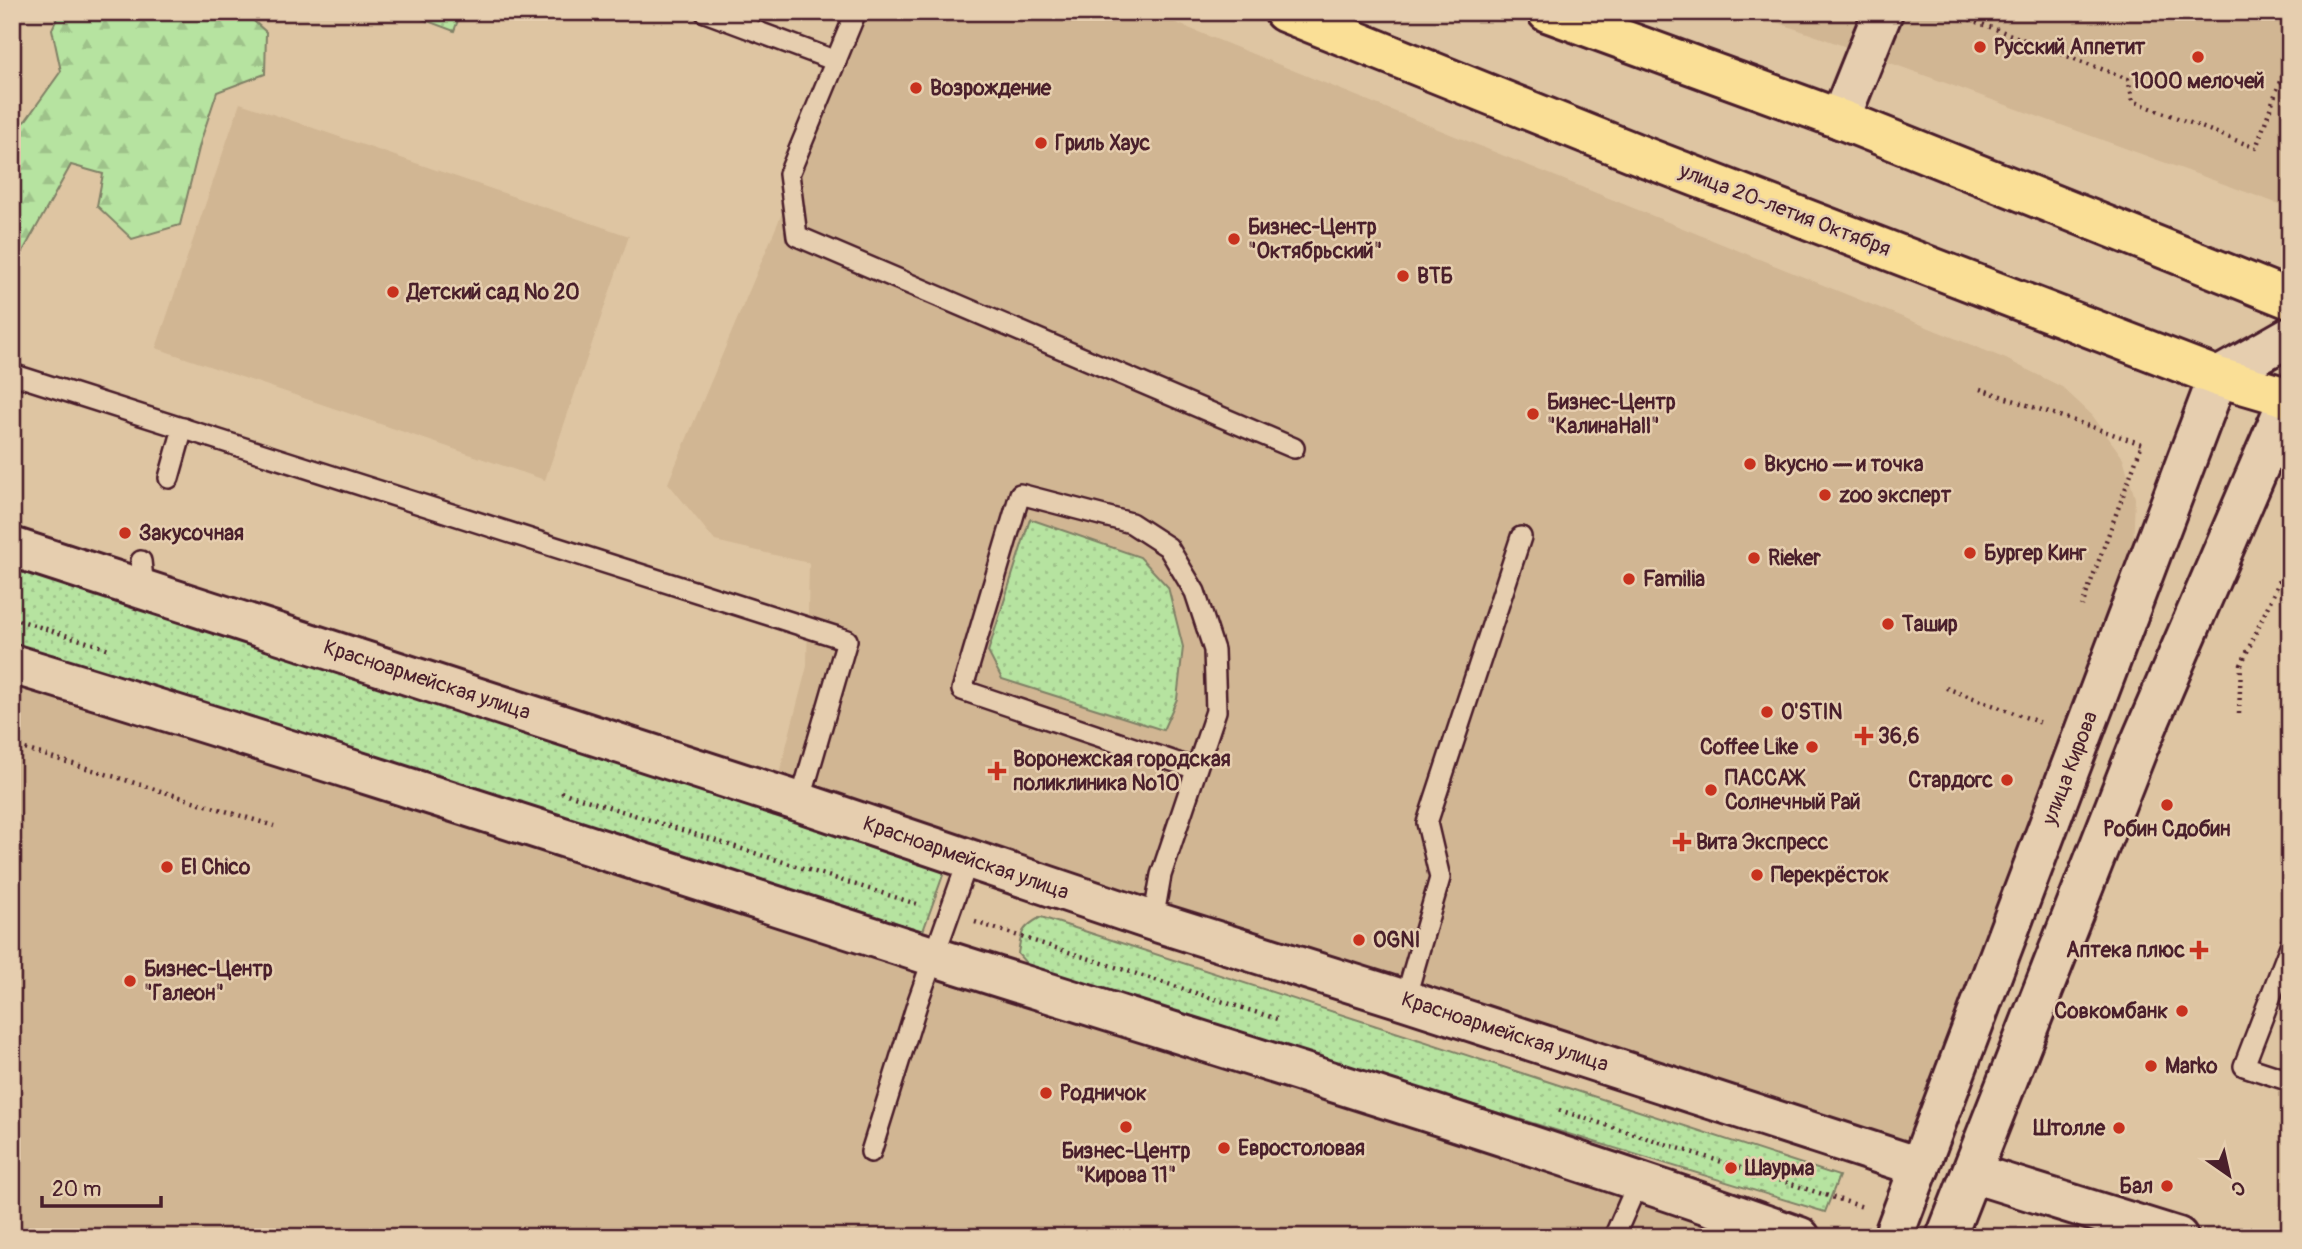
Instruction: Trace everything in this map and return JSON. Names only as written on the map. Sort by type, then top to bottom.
[{"type":"main road","name":"улица 20-летия Октября","points":[[1284,12],[1658,162],[2218,377],[2289,396]]},
{"type":"main road","points":[[1547,12],[1839,119],[2290,299]]},
{"type":"street","points":[[1839,119],[1883,12]]},
{"type":"street","points":[[2218,377],[2290,336]]},
{"type":"street","name":"улица Кирова","points":[[1893,1237],[2218,377]]},
{"type":"street","points":[[1947,1237],[2138,748],[2289,396]]},
{"type":"street","name":"Красноармейская улица","points":[[12,547],[142,575],[1153,921],[1920,1167]]},
{"type":"street","points":[[12,664],[298,751],[934,957],[1639,1180],[1800,1237]]},
{"type":"street","points":[[1972,1173],[2178,1237]]},
{"type":"lane","points":[[705,12],[836,61]]},
{"type":"lane","points":[[856,12],[789,174],[797,236],[1294,449]]},
{"type":"lane","points":[[12,374],[847,640],[800,802]]},
{"type":"lane","points":[[169,478],[183,428]]},
{"type":"lane","points":[[1153,921],[1161,875],[1216,711],[1214,650],[1195,592],[1168,547],[1130,523],[1020,494],[961,690],[1196,769]]},
{"type":"lane","points":[[1405,1000],[1440,878],[1427,823],[1521,537]]},
{"type":"lane","points":[[871,1152],[969,858]]},
{"type":"lane","points":[[2290,946],[2245,1066],[2290,1081]]},
{"type":"lane","points":[[1615,1237],[1639,1180]]},
{"type":"path","points":[[1950,12],[2128,79],[2133,101],[2256,148],[2290,53]]},
{"type":"path","points":[[1980,390],[2142,444],[2082,606]]},
{"type":"path","points":[[2239,714],[2241,665],[2290,558]]},
{"type":"path","points":[[1946,688],[2049,725]]},
{"type":"path","points":[[12,745],[274,826]]},
{"type":"shaded area","points":[[867,12],[1149,12],[2006,359],[2062,387],[2092,415],[2123,458],[2135,498],[2133,547],[1911,1155],[776,786],[807,666],[809,563],[715,541],[668,483]]},
{"type":"shaded area","points":[[1747,12],[2290,12],[2290,208],[1819,37]]},
{"type":"shaded area","name":"Детский сад № 20","points":[[240,103],[629,236],[545,480],[156,348]]},
{"type":"shaded area","points":[[12,664],[1800,1237],[12,1237]]},
{"type":"green space","points":[[60,12],[244,12],[266,32],[265,74],[217,92],[201,140],[180,225],[132,239],[97,206],[103,174],[71,165],[22,253],[12,256],[12,131],[26,120],[61,71],[52,29]]},
{"type":"green space","points":[[425,12],[461,12],[454,31],[422,19]]},
{"type":"green space","points":[[1030,519],[1140,557],[1168,587],[1183,647],[1177,699],[1163,730],[1002,679],[988,652]]},
{"type":"green space","points":[[12,561],[947,864],[923,931],[12,652]]},
{"type":"green space","points":[[1041,917],[1839,1176],[1825,1212],[1033,971],[1018,954],[1019,947],[1026,928]]},
{"type":"place","name":"Русский Аппетит","points":[[1980,47]]},
{"type":"place","name":"1000 мелочей","points":[[2198,57]]},
{"type":"place","name":"Возрождение","points":[[916,88]]},
{"type":"place","name":"Гриль Хаус","points":[[1041,143]]},
{"type":"place","name":"Бизнес-Центр \"Октябрьский\"","points":[[1234,239]]},
{"type":"place","name":"ВТБ","points":[[1403,276]]},
{"type":"place","name":"Детский сад № 20","points":[[393,292]]},
{"type":"place","name":"Бизнес-Центр \"КалинаHall\"","points":[[1533,414]]},
{"type":"place","name":"Вкусно — и точка","points":[[1750,464]]},
{"type":"place","name":"zoo эксперт","points":[[1825,495]]},
{"type":"place","name":"Закусочная","points":[[125,533]]},
{"type":"place","name":"Бургер Кинг","points":[[1970,553]]},
{"type":"place","name":"Rieker","points":[[1754,558]]},
{"type":"place","name":"Familia","points":[[1629,579]]},
{"type":"place","name":"Ташир","points":[[1888,624]]},
{"type":"place","name":"O'STIN","points":[[1767,712]]},
{"type":"place","name":"36,6","points":[[1864,736]]},
{"type":"place","name":"Coffee Like","points":[[1812,747]]},
{"type":"place","name":"Воронежская городская поликлиника №10","points":[[997,771]]},
{"type":"place","name":"Стардогс","points":[[2007,780]]},
{"type":"place","name":"ПАССАЖ Солнечный Рай","points":[[1711,790]]},
{"type":"place","name":"Робин Сдобин","points":[[2167,805]]},
{"type":"place","name":"Вита Экспресс","points":[[1682,842]]},
{"type":"place","name":"El Chico","points":[[167,867]]},
{"type":"place","name":"Перекрёсток","points":[[1757,875]]},
{"type":"place","name":"OGNI","points":[[1359,940]]},
{"type":"place","name":"Аптека плюс","points":[[2199,950]]},
{"type":"place","name":"Бизнес-Центр \"Галеон\"","points":[[130,981]]},
{"type":"place","name":"Совкомбанк","points":[[2182,1011]]},
{"type":"place","name":"Marko","points":[[2151,1066]]},
{"type":"place","name":"Родничок","points":[[1046,1093]]},
{"type":"place","name":"Бизнес-Центр \"Кирова 11\"","points":[[1126,1127]]},
{"type":"place","name":"Штолле","points":[[2119,1128]]},
{"type":"place","name":"Евростоловая","points":[[1224,1148]]},
{"type":"place","name":"Шаурма","points":[[1731,1168]]},
{"type":"place","name":"Бал","points":[[2167,1186]]}]
